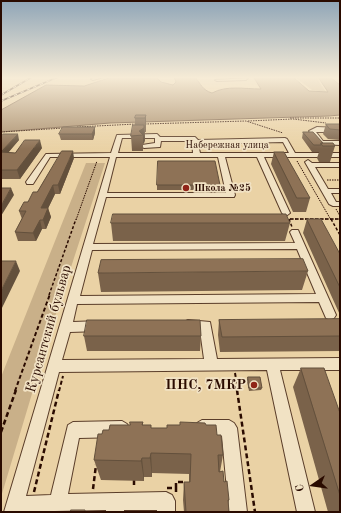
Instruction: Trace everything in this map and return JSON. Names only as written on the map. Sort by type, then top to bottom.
[{"type":"street","points":[[331,155],[312,131],[324,129],[340,130]]},
{"type":"street","points":[[204,132],[207,141]]},
{"type":"street","name":"Курсантский бульвар","points":[[14,509],[119,136],[157,136],[158,142]]},
{"type":"street","points":[[144,146],[158,142],[195,140],[195,142],[285,140],[293,155]]},
{"type":"street","points":[[157,154],[158,142]]},
{"type":"street","points":[[195,142],[197,155]]},
{"type":"street","points":[[322,143],[340,143]]},
{"type":"street","name":"Набережная улица","points":[[30,182],[48,155],[340,155]]},
{"type":"street","points":[[103,195],[231,195],[221,155]]},
{"type":"street","points":[[260,155],[286,213]]},
{"type":"street","points":[[304,155],[333,204],[340,204]]},
{"type":"street","points":[[310,165],[340,165]]},
{"type":"street","points":[[325,191],[340,191]]},
{"type":"street","points":[[295,232],[330,315]]},
{"type":"street","points":[[88,247],[301,246]]},
{"type":"street","points":[[73,300],[322,298]]},
{"type":"street","points":[[176,325],[206,325],[210,365]]},
{"type":"street","points":[[66,327],[114,326]]},
{"type":"street","points":[[272,364],[306,512]]},
{"type":"street","points":[[54,366],[340,364]]},
{"type":"street","points":[[190,428],[229,428],[238,512]]},
{"type":"street","points":[[57,508],[73,430],[136,429]]},
{"type":"street","points":[[14,509],[57,508],[119,501],[166,501],[166,512]]},
{"type":"path","points":[[270,120],[304,117],[340,118]]},
{"type":"path","points":[[146,124],[292,119],[332,123]]},
{"type":"path","points":[[246,121],[280,131],[286,136]]},
{"type":"path","points":[[77,127],[138,124]]},
{"type":"path","points":[[1,132],[70,128]]},
{"type":"path","points":[[1,432],[100,155]]},
{"type":"path","points":[[293,155],[340,235]]},
{"type":"path","points":[[319,180],[340,180]]},
{"type":"path","points":[[295,232],[288,219],[340,219]]},
{"type":"path","points":[[234,365],[255,512]]},
{"type":"path","points":[[97,460],[93,489],[100,489]]},
{"type":"path","points":[[134,480],[134,488]]},
{"type":"path","points":[[176,495],[176,482],[190,482]]},
{"type":"path","points":[[119,501],[134,488],[138,488]]},
{"type":"path","points":[[163,488],[176,488]]},
{"type":"shaded area","points":[[17,101],[340,101],[340,115],[110,123],[1,132],[1,110]]},
{"type":"shaded area","points":[[86,163],[105,163],[58,307],[1,497],[1,377]]},
{"type":"building","points":[[136,115],[146,115],[145,118],[135,118]]},
{"type":"building","points":[[326,124],[340,124],[340,130],[330,129]]},
{"type":"building","points":[[133,125],[144,125],[144,128],[139,131],[143,135],[131,136]]},
{"type":"building","points":[[63,127],[95,127],[92,134],[59,134]]},
{"type":"building","points":[[303,132],[313,132],[323,143],[321,143],[321,145],[314,145]]},
{"type":"building","points":[[3,134],[18,134],[1,152],[1,136]]},
{"type":"building","points":[[25,140],[40,140],[17,170],[1,170],[1,152],[15,153]]},
{"type":"building","points":[[321,143],[333,143],[335,146],[323,146]]},
{"type":"building","points":[[62,151],[73,151],[58,185],[53,185],[41,208],[48,208],[43,220],[40,220],[33,233],[15,232],[26,211],[19,211],[24,202],[28,202],[33,192],[37,192]]},
{"type":"building","points":[[274,152],[284,152],[310,198],[297,198]]},
{"type":"building","points":[[158,161],[215,161],[220,185],[157,185]]},
{"type":"building","points":[[1,188],[11,188],[1,206]]},
{"type":"building","points":[[113,214],[286,214],[290,223],[111,223]]},
{"type":"building","points":[[307,219],[321,219],[340,254],[340,287]]},
{"type":"building","points":[[303,259],[308,271],[98,273],[101,260]]},
{"type":"building","points":[[1,261],[16,261],[1,291]]},
{"type":"building","points":[[340,319],[340,336],[222,337],[219,320]]},
{"type":"building","points":[[87,320],[200,320],[201,336],[84,336]]},
{"type":"building","points":[[301,368],[324,368],[340,413],[340,495]]},
{"type":"building","name":"ПНС, 7МКР","points":[[248,377],[260,377],[262,388],[249,388]]},
{"type":"building","points":[[130,422],[143,422],[142,425],[151,425],[151,428],[167,428],[167,425],[180,425],[180,422],[216,425],[217,435],[221,435],[223,455],[218,455],[219,472],[223,471],[224,482],[227,481],[229,512],[186,512],[184,482],[190,482],[191,454],[151,453],[150,458],[142,458],[141,461],[94,460],[98,434],[102,434],[103,430],[109,430],[110,425],[130,425]]},
{"type":"building","points":[[71,510],[85,510],[85,512],[71,512]]},
{"type":"place","name":"Школа №25","points":[[186,188]]},
{"type":"place","name":"ПНС, 7МКР","points":[[254,385]]}]
